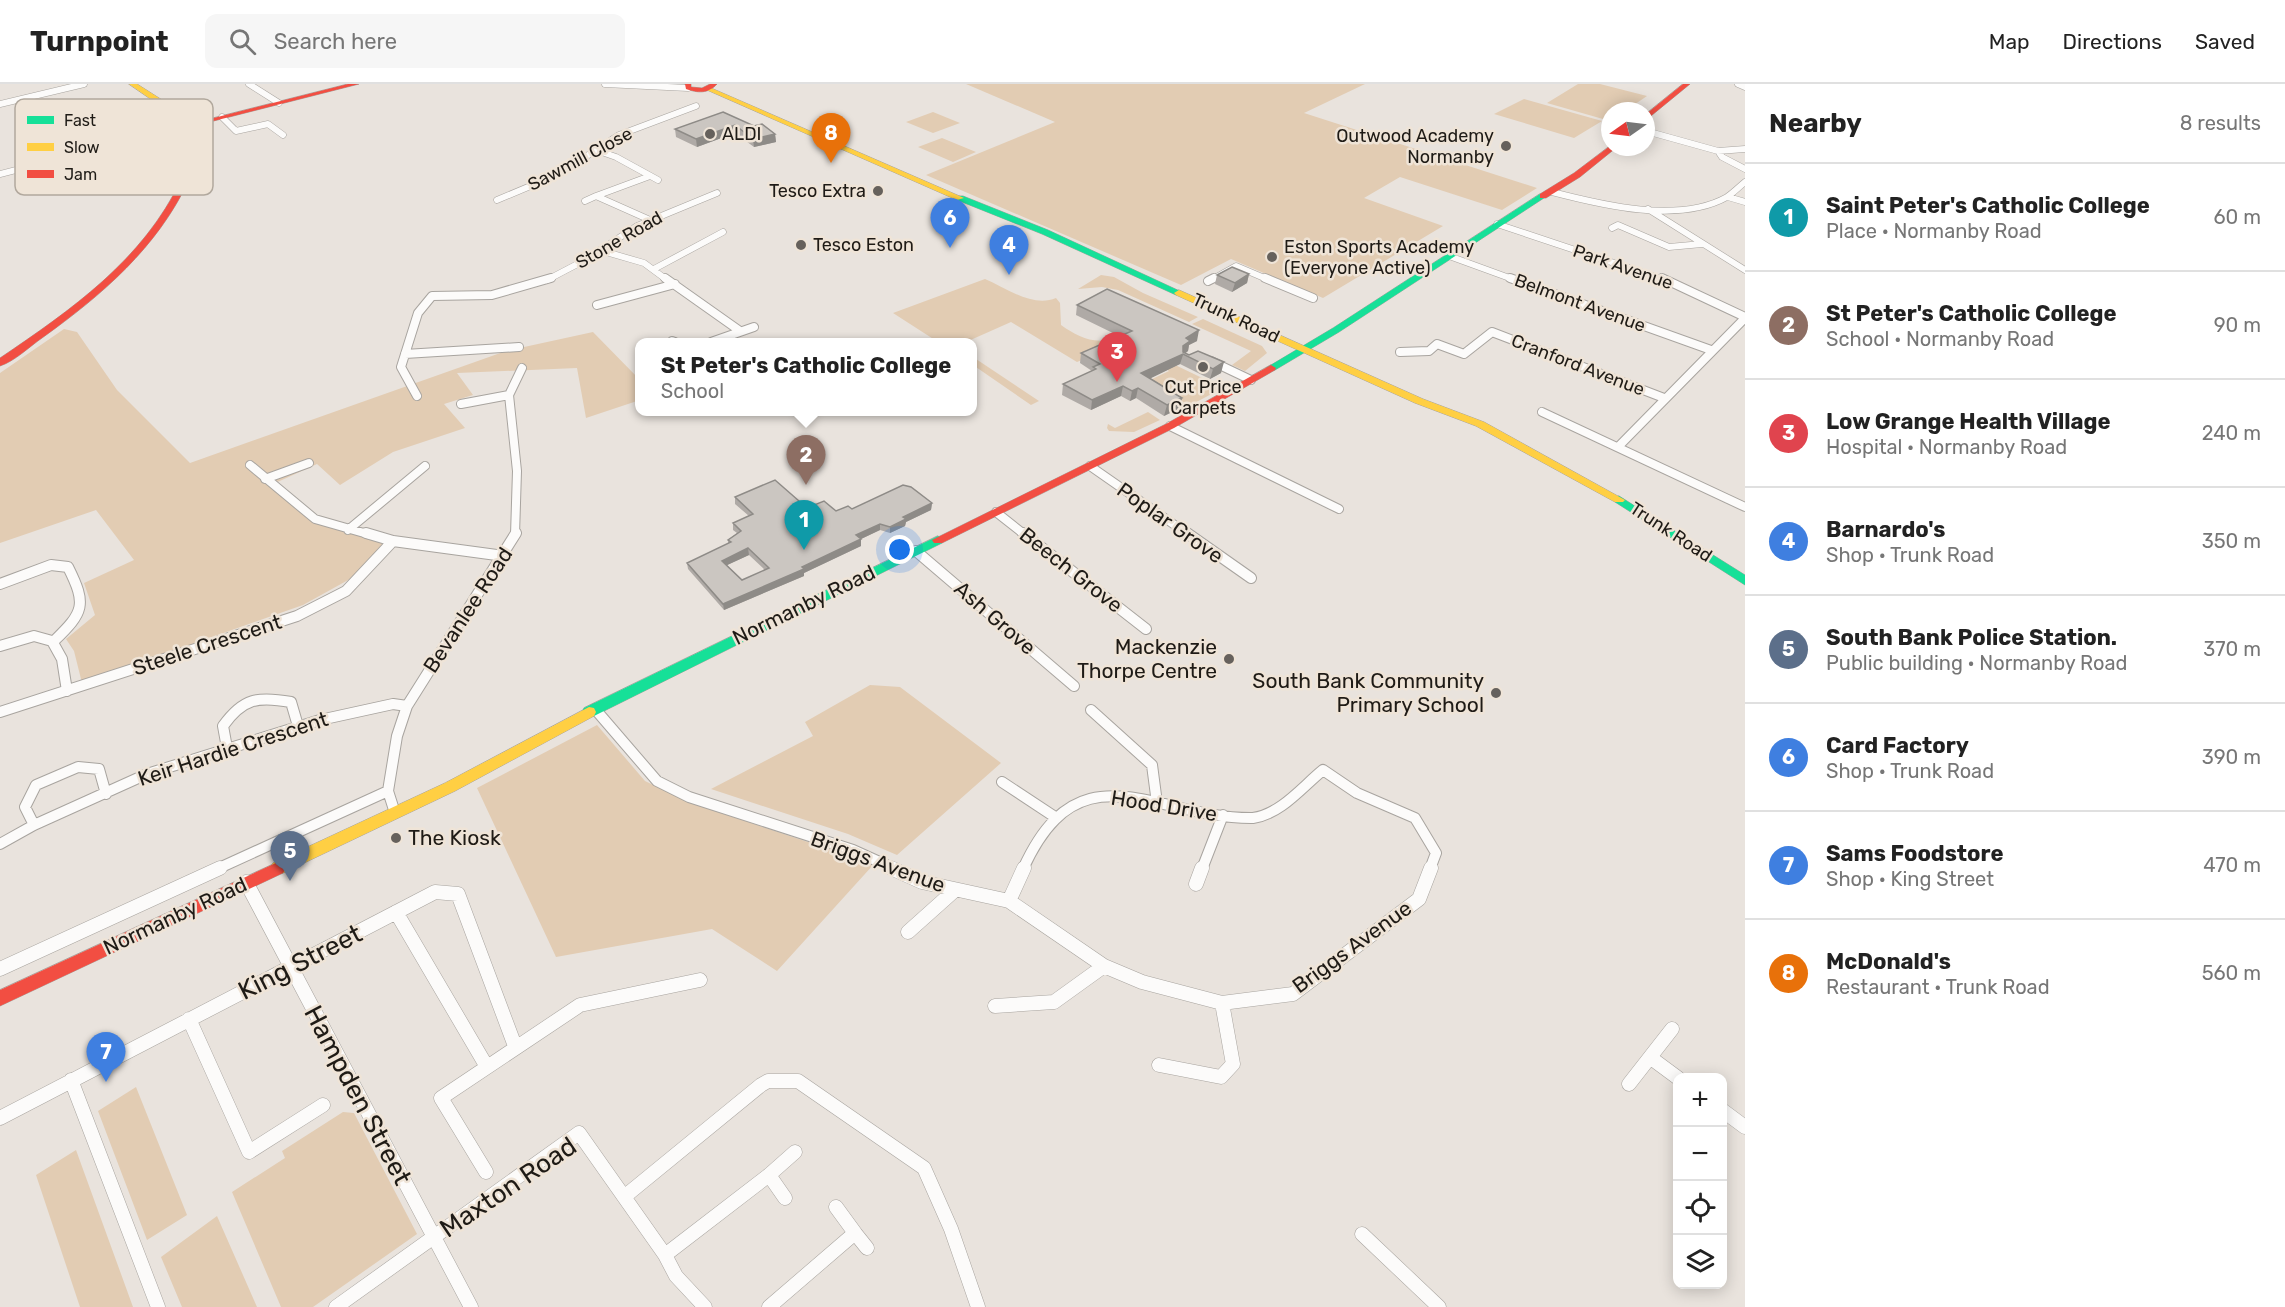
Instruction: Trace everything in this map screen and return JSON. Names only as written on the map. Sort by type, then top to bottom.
[{"type":"main road","points":[[118,84],[141,99]]},
{"type":"main road","points":[[132,84],[149,99]]},
{"type":"main road","points":[[213,119],[356,84]]},
{"type":"main road","points":[[1655,111],[1687,84]]},
{"type":"main road","points":[[688,86],[712,86]]},
{"type":"main road","name":"Trunk Road","points":[[712,86],[1009,219],[1045,232],[1301,352],[1506,436],[1610,494],[1745,581]]},
{"type":"main road","points":[[213,117],[222,117]]},
{"type":"main road","name":"Normanby Road","points":[[0,998],[395,813],[551,735],[595,709],[1170,426],[1301,352],[1497,224],[1552,192],[1601,155]]},
{"type":"main road","points":[[0,354],[50,318],[86,288],[139,235],[166,195]]},
{"type":"main road","points":[[0,363],[91,294],[133,255],[168,213],[178,195]]},
{"type":"street","points":[[21,99],[84,84]]},
{"type":"street","points":[[249,84],[279,103]]},
{"type":"street","points":[[605,84],[688,86]]},
{"type":"street","points":[[1738,84],[1745,87]]},
{"type":"street","points":[[0,104],[15,100]]},
{"type":"street","name":"Sawmill Close","points":[[497,200],[559,174],[619,135],[696,106]]},
{"type":"street","points":[[222,117],[228,129],[234,132],[268,124],[283,135]]},
{"type":"street","points":[[1655,134],[1718,151],[1745,149]]},
{"type":"street","points":[[596,150],[658,180]]},
{"type":"street","points":[[1718,151],[1722,158],[1745,169]]},
{"type":"street","points":[[0,174],[15,170]]},
{"type":"street","points":[[585,201],[647,174]]},
{"type":"street","points":[[1552,192],[1588,201],[1648,209],[1696,206],[1728,197],[1745,182]]},
{"type":"street","points":[[518,192],[527,197]]},
{"type":"street","name":"Stone Road","points":[[405,354],[418,313],[432,296],[481,297],[520,288],[567,269],[650,220],[717,193]]},
{"type":"street","points":[[596,196],[650,220]]},
{"type":"street","points":[[1728,197],[1745,202]]},
{"type":"street","points":[[1648,209],[1745,270]]},
{"type":"street","name":"Park Avenue","points":[[1497,224],[1660,277],[1745,318]]},
{"type":"street","points":[[1612,228],[1618,225],[1669,247],[1702,244]]},
{"type":"street","points":[[654,269],[723,232]]},
{"type":"street","points":[[598,250],[644,263],[740,332]]},
{"type":"street","name":"Belmont Avenue","points":[[1449,256],[1711,350]]},
{"type":"street","points":[[1208,281],[1236,266],[1313,298]]},
{"type":"street","points":[[597,305],[626,295],[643,295],[675,284]]},
{"type":"street","points":[[1618,447],[1745,318]]},
{"type":"street","points":[[723,338],[754,327]]},
{"type":"street","name":"Cranford Avenue","points":[[1400,352],[1429,351],[1437,344],[1464,354],[1492,332],[1664,398]]},
{"type":"street","points":[[417,396],[400,367],[405,354],[519,347]]},
{"type":"street","points":[[1205,358],[1251,380]]},
{"type":"street","points":[[461,404],[509,394],[522,368]]},
{"type":"street","name":"Bevanlee Road","points":[[395,813],[388,791],[397,736],[407,706],[504,556],[517,532],[517,471],[509,394]]},
{"type":"street","points":[[1542,412],[1745,507]]},
{"type":"street","points":[[1170,426],[1339,509]]},
{"type":"street","points":[[265,478],[309,463]]},
{"type":"street","points":[[250,465],[315,519],[393,541],[504,556]]},
{"type":"street","points":[[348,530],[425,466]]},
{"type":"street","name":"Poplar Grove","points":[[1090,466],[1251,578]]},
{"type":"street","name":"Beech Grove","points":[[996,512],[1146,629]]},
{"type":"street","name":"Steele Crescent","points":[[0,712],[316,608],[346,591],[359,580],[393,541]]},
{"type":"street","name":"Ash Grove","points":[[916,550],[1074,686]]},
{"type":"street","points":[[0,584],[51,565],[68,567],[82,604],[79,617],[54,641]]},
{"type":"street","points":[[0,646],[22,637],[42,637],[54,641],[62,651],[67,691]]},
{"type":"street","points":[[227,748],[223,726],[237,707],[268,698],[291,702],[298,726]]},
{"type":"street","name":"Keir Hardie Crescent","points":[[0,844],[34,825],[147,774],[298,726],[393,704],[407,706]]},
{"type":"street","name":"Briggs Avenue","points":[[595,709],[657,781],[689,797],[853,850],[922,882],[1009,901],[1104,966],[1142,982],[1222,1003],[1293,994],[1419,899],[1436,853],[1415,818],[1358,794],[1323,770]]},
{"type":"street","points":[[1091,710],[1152,765],[1157,802]]},
{"type":"street","points":[[34,825],[25,807],[36,785],[78,767],[99,769],[106,794]]},
{"type":"street","name":"Hood Drive","points":[[1009,901],[1040,838],[1055,817],[1079,801],[1100,795],[1157,802],[1232,818],[1265,816],[1323,770]]},
{"type":"street","points":[[1002,782],[1055,817]]},
{"type":"street","points":[[0,969],[388,791]]},
{"type":"street","points":[[1196,884],[1223,815]]},
{"type":"street","name":"Hampden Street","points":[[246,882],[471,1307]]},
{"type":"street","points":[[908,932],[955,890]]},
{"type":"street","name":"King Street","points":[[0,1118],[435,892],[458,894],[514,1046]]},
{"type":"street","points":[[396,912],[488,1067]]},
{"type":"street","points":[[995,1006],[1054,1002],[1104,966]]},
{"type":"street","points":[[486,1172],[441,1098],[488,1067],[514,1046],[580,1005],[700,980]]},
{"type":"street","points":[[1159,1065],[1221,1077],[1233,1064],[1222,1003]]},
{"type":"street","points":[[189,1019],[249,1152],[323,1105]]},
{"type":"street","points":[[1629,1084],[1672,1029]]},
{"type":"street","points":[[1651,1058],[1673,1073]]},
{"type":"street","points":[[70,1080],[158,1307]]},
{"type":"street","points":[[624,1197],[761,1085],[768,1081],[798,1081],[924,1168],[951,1229],[978,1307]]},
{"type":"street","points":[[1727,1114],[1745,1127]]},
{"type":"street","name":"Maxton Road","points":[[434,1237],[579,1133],[665,1255],[676,1276],[705,1307]]},
{"type":"street","points":[[665,1255],[769,1175],[795,1152]]},
{"type":"street","points":[[769,1175],[785,1198]]},
{"type":"street","points":[[836,1207],[867,1248]]},
{"type":"street","points":[[770,1307],[855,1233]]},
{"type":"street","points":[[1362,1234],[1438,1307]]},
{"type":"street","points":[[336,1307],[434,1237]]},
{"type":"shaded area","points":[[966,84],[1365,84],[1304,113],[1537,188],[1502,210],[1400,177],[1364,198],[1443,226],[1323,298],[1231,259],[1181,285],[926,175],[1055,122]]},
{"type":"shaded area","points":[[1578,84],[1600,84],[1647,96],[1638,102],[1601,102],[1601,118],[1547,103]]},
{"type":"shaded area","points":[[1524,99],[1601,122],[1574,138],[1494,114]]},
{"type":"shaded area","points":[[933,112],[960,123],[933,133],[906,122]]},
{"type":"shaded area","points":[[942,138],[976,152],[953,162],[918,147]]},
{"type":"shaded area","points":[[1101,275],[1114,277],[1143,293],[1198,317],[1189,322],[1118,290],[1102,287],[1078,289]]},
{"type":"shaded area","points":[[985,279],[1029,299],[1038,301],[1056,298],[1060,303],[1061,325],[1074,333],[1088,339],[1102,341],[1117,337],[1223,388],[1185,408],[1156,390],[1148,381],[1169,371],[1152,360],[1107,350],[1077,362],[1011,322],[975,338],[932,338],[893,313]]},
{"type":"shaded area","points":[[1203,319],[1262,346],[1267,353],[1245,371],[1232,365],[1251,351],[1192,324]]},
{"type":"shaded area","points":[[64,329],[77,332],[117,390],[190,463],[506,351],[593,332],[635,375],[635,402],[586,418],[577,368],[457,373],[473,395],[444,404],[465,428],[393,452],[340,485],[317,464],[271,485],[316,522],[348,533],[388,541],[350,579],[303,605],[82,683],[74,651],[66,639],[95,615],[84,583],[134,560],[96,510],[0,543],[0,373]]},
{"type":"shaded area","points":[[977,360],[1039,401],[1031,405],[977,368]]},
{"type":"shaded area","points":[[1148,412],[1160,420],[1134,432],[1109,431],[1107,428],[1108,424],[1115,428]]},
{"type":"shaded area","points":[[870,685],[900,687],[1001,763],[897,855],[848,834],[711,789],[813,736],[805,722]]},
{"type":"shaded area","points":[[597,725],[645,781],[691,803],[874,864],[777,971],[712,929],[556,957],[477,788]]},
{"type":"shaded area","points":[[136,1087],[187,1215],[147,1240],[98,1111]]},
{"type":"shaded area","points":[[343,1112],[354,1113],[417,1234],[313,1307],[281,1307],[232,1192],[285,1158],[282,1151]]},
{"type":"shaded area","points":[[76,1150],[133,1307],[80,1307],[36,1175]]},
{"type":"shaded area","points":[[217,1216],[257,1307],[182,1307],[161,1257]]},
{"type":"building","points":[[723,112],[754,126],[762,124],[775,134],[753,139],[735,125],[696,139],[675,129]]},
{"type":"building","points":[[1232,267],[1249,274],[1235,283],[1217,275]]},
{"type":"building","points":[[1107,289],[1199,330],[1186,338],[1190,341],[1183,346],[1183,352],[1189,355],[1198,351],[1224,362],[1213,369],[1183,354],[1141,373],[1182,398],[1167,405],[1138,388],[1132,391],[1123,386],[1092,400],[1063,384],[1096,369],[1093,367],[1100,364],[1081,353],[1132,331],[1077,305]]},
{"type":"building","points":[[775,480],[807,508],[824,501],[836,511],[848,506],[852,509],[903,485],[911,487],[932,503],[903,517],[906,519],[890,527],[880,524],[856,535],[861,539],[802,567],[804,569],[723,604],[687,563],[731,542],[728,540],[741,531],[733,523],[753,514],[735,497]],"holes":[[[748,548],[769,568],[742,580],[722,561]]]},
{"type":"traffic: fast","points":[[1271,368],[1336,330],[1543,196]]},
{"type":"traffic: fast","points":[[960,198],[1045,232],[1179,293]]},
{"type":"traffic: fast","points":[[1619,500],[1745,581]]},
{"type":"traffic: fast","points":[[589,712],[938,540]]},
{"type":"traffic: slow","points":[[132,84],[155,99]]},
{"type":"traffic: slow","points":[[709,89],[960,198]]},
{"type":"traffic: slow","points":[[1179,293],[1419,401],[1480,424],[1619,500]]},
{"type":"traffic: slow","points":[[278,868],[450,787],[589,712]]},
{"type":"traffic: jam","points":[[213,119],[356,84]]},
{"type":"traffic: jam","points":[[688,84],[688,88],[698,90],[705,90],[714,84]]},
{"type":"traffic: jam","points":[[1655,111],[1687,84]]},
{"type":"traffic: jam","points":[[1543,196],[1577,175],[1601,156]]},
{"type":"traffic: jam","points":[[0,363],[83,303],[109,281],[156,230],[178,195]]},
{"type":"traffic: jam","points":[[938,540],[1170,426],[1271,368]]},
{"type":"traffic: jam","points":[[0,998],[278,868]]},
{"type":"place","name":"ALDI","points":[[710,134]]},
{"type":"place","name":"Outwood Academy Normanby","points":[[1506,146]]},
{"type":"place","name":"McDonald's","points":[[831,163]]},
{"type":"place","name":"Tesco Extra","points":[[878,191]]},
{"type":"place","name":"Tesco Eston","points":[[801,245]]},
{"type":"place","name":"Card Factory","points":[[950,248]]},
{"type":"place","name":"Eston Sports Academy (Everyone Active)","points":[[1272,257]]},
{"type":"place","name":"Barnardo's","points":[[1009,275]]},
{"type":"place","name":"Cut Price Carpets","points":[[1203,367]]},
{"type":"place","name":"Low Grange Health Village","points":[[1117,382]]},
{"type":"place","name":"St Peter's Catholic College","points":[[806,485]]},
{"type":"place","name":"Saint Peter's Catholic College","points":[[804,550]]},
{"type":"place","name":"Mackenzie Thorpe Centre","points":[[1229,659]]},
{"type":"place","name":"South Bank Community Primary School","points":[[1496,693]]},
{"type":"place","name":"The Kiosk","points":[[396,838]]},
{"type":"place","name":"South Bank Police Station.","points":[[290,881]]},
{"type":"place","name":"Sams Foodstore","points":[[106,1082]]}]
